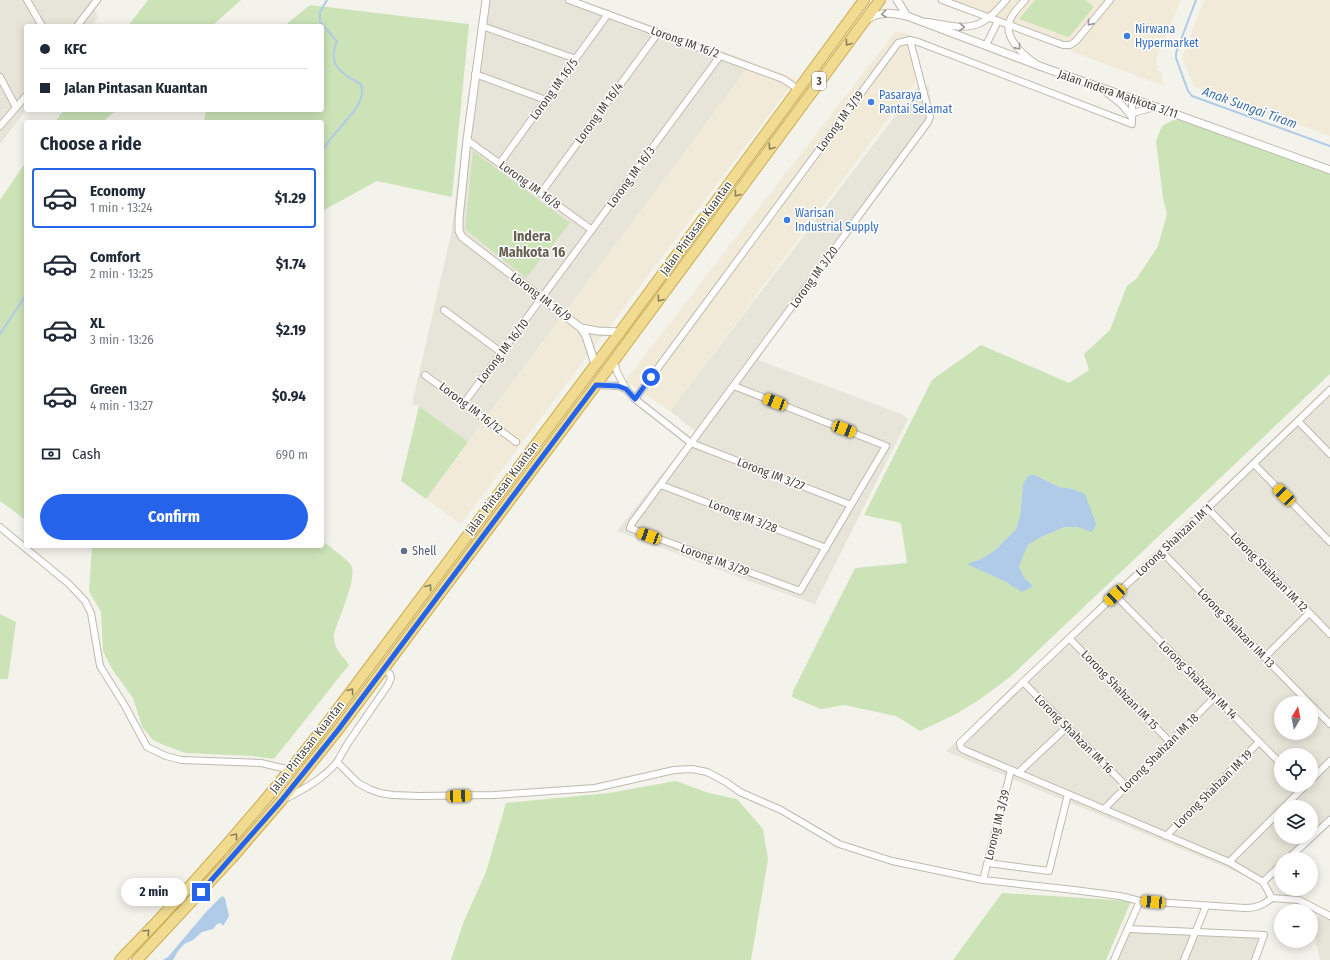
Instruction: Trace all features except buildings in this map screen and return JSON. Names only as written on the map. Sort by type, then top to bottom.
[{"type":"highway","name":"Jalan Pintasan Kuantan","points":[[120,960],[146,934],[217,856],[291,770],[620,332],[864,0]]},
{"type":"highway","name":"Jalan Pintasan Kuantan","points":[[137,960],[206,887],[281,801],[338,730],[614,361],[880,0]]},
{"type":"street","points":[[27,0],[41,24]]},
{"type":"street","points":[[79,24],[97,0]]},
{"type":"street","points":[[467,140],[486,0]]},
{"type":"street","name":"Lorong IM 16/2","points":[[569,0],[783,79],[798,89]]},
{"type":"street","points":[[897,0],[907,16]]},
{"type":"street","points":[[942,0],[1063,45],[1070,45],[1076,41],[1110,0]]},
{"type":"street","points":[[923,22],[967,27],[979,25],[990,18],[1006,0]]},
{"type":"street","points":[[1026,0],[1013,15],[1009,25],[1010,35],[1018,47],[1034,62],[1045,68]]},
{"type":"street","name":"Jalan Indera Mahkota 3/11","points":[[863,22],[873,16],[887,12],[907,16],[1045,68],[1330,170]]},
{"type":"street","name":"Lorong IM 16/5","points":[[500,163],[608,14]]},
{"type":"street","points":[[986,46],[998,21]]},
{"type":"street","points":[[482,26],[576,59]]},
{"type":"street","name":"Lorong IM 16/4","points":[[541,193],[658,33]]},
{"type":"street","points":[[910,40],[1132,124],[1132,99]]},
{"type":"street","name":"Lorong IM 3/20","points":[[630,528],[632,523],[928,122],[930,117],[910,40]]},
{"type":"street","name":"Lorong IM 3/19","points":[[635,399],[898,44],[910,40]]},
{"type":"street","name":"Lorong IM 16/3","points":[[542,299],[720,56]]},
{"type":"street","points":[[475,74],[546,100]]},
{"type":"street","points":[[0,77],[16,107]]},
{"type":"street","points":[[1101,88],[1122,105],[1131,116]]},
{"type":"street","points":[[0,126],[24,98]]},
{"type":"street","points":[[1131,116],[1136,112],[1156,107]]},
{"type":"street","name":"Lorong IM 16/8","points":[[467,140],[592,230]]},
{"type":"street","name":"Lorong IM 16/9","points":[[467,140],[459,219],[459,231],[462,237],[581,328],[586,336],[595,364]]},
{"type":"street","name":"Lorong IM 16/10","points":[[464,404],[542,299]]},
{"type":"street","points":[[444,310],[502,353]]},
{"type":"street","name":"Lorong IM 16/9","points":[[581,328],[598,331],[620,332]]},
{"type":"street","name":"Lorong IM 3/27","points":[[614,361],[617,372],[626,389],[635,399],[692,443],[851,505]]},
{"type":"street","name":"Lorong IM 16/12","points":[[425,375],[516,442]]},
{"type":"street","points":[[596,385],[618,386],[626,389]]},
{"type":"street","points":[[734,386],[886,446],[826,548]]},
{"type":"street","name":"Lorong Shahzan IM 1","points":[[1011,770],[961,748],[960,743],[1069,638],[1208,509],[1330,390]]},
{"type":"street","points":[[1298,421],[1330,454]]},
{"type":"street","points":[[1254,464],[1330,542]]},
{"type":"street","name":"Lorong IM 3/28","points":[[661,485],[826,548]]},
{"type":"street","name":"Lorong Shahzan IM 12","points":[[1208,509],[1330,634]]},
{"type":"street","points":[[0,527],[24,547]]},
{"type":"street","name":"Lorong IM 3/29","points":[[630,528],[800,591],[826,548]]},
{"type":"street","points":[[25,548],[69,584],[85,601],[91,613],[100,666],[125,706],[147,747],[166,756],[181,760],[261,763],[291,770]]},
{"type":"street","name":"Lorong Shahzan IM 13","points":[[1162,552],[1302,696]]},
{"type":"street","name":"Lorong Shahzan IM 14","points":[[1115,595],[1274,757]]},
{"type":"street","points":[[1264,657],[1309,613]]},
{"type":"street","name":"Lorong Shahzan IM 15","points":[[1069,638],[1170,742]]},
{"type":"street","points":[[281,801],[308,787],[337,762],[348,743],[388,685],[391,678],[390,674],[383,668]]},
{"type":"street","name":"Lorong Shahzan IM 16","points":[[1023,682],[1126,786]]},
{"type":"street","name":"Lorong Shahzan IM 18","points":[[1104,809],[1215,697]]},
{"type":"street","name":"Lorong Shahzan IM 13","points":[[1318,712],[1330,724]]},
{"type":"street","points":[[1018,773],[1067,727]]},
{"type":"street","name":"Lorong Shahzan IM 19","points":[[1166,836],[1260,742]]},
{"type":"street","points":[[1318,773],[1330,761]]},
{"type":"street","points":[[337,762],[358,783],[369,789],[380,793],[393,795],[419,796],[494,794],[595,788],[674,770],[692,769],[707,772],[726,782],[740,792],[781,810],[839,844],[892,861],[983,880],[1074,890],[1140,900],[1206,906],[1252,908],[1264,905],[1272,898],[1299,900],[1330,916]]},
{"type":"street","points":[[1011,770],[1229,862],[1263,882],[1272,898]]},
{"type":"street","name":"Lorong IM 3/39","points":[[983,880],[1011,770]]},
{"type":"street","points":[[1291,800],[1298,792]]},
{"type":"street","points":[[988,863],[1049,871],[1068,794]]},
{"type":"street","points":[[1229,862],[1274,817]]},
{"type":"street","points":[[1296,852],[1330,820]]},
{"type":"street","points":[[1263,882],[1274,872]]},
{"type":"street","points":[[1114,960],[1140,900]]},
{"type":"street","points":[[1184,960],[1206,906]]},
{"type":"street","points":[[1128,929],[1264,935],[1254,960]]},
{"type":"shaded area","points":[[0,0],[90,0],[98,17],[93,24],[24,24],[24,112],[0,144]]},
{"type":"shaded area","points":[[485,0],[581,0],[752,62],[468,442],[419,406],[412,404],[451,235],[468,94]]},
{"type":"shaded area","points":[[934,0],[1181,0],[1156,59],[1157,70],[1161,72],[1164,86]]},
{"type":"shaded area","points":[[1204,0],[1330,0],[1330,136],[1194,86],[1182,58]]},
{"type":"shaded area","points":[[895,32],[911,35],[918,79],[670,411],[625,381]]},
{"type":"shaded area","points":[[752,62],[796,79],[461,524],[426,499]]},
{"type":"shaded area","points":[[918,86],[929,86],[933,121],[758,360],[901,414],[908,419],[815,604],[749,581],[617,531],[696,432],[670,411]]},
{"type":"shaded area","points":[[1330,384],[1330,822],[1318,834],[1318,800],[1274,800],[1274,844],[1308,844],[1300,852],[1274,852],[1274,877],[1265,886],[1256,880],[946,751]]},
{"type":"shaded area","points":[[1321,912],[1330,917],[1330,960],[1320,960],[1317,948],[1318,918]]},
{"type":"shaded area","points":[[1129,926],[1264,935],[1254,960],[1115,960]]},
{"type":"green space","points":[[148,0],[241,0],[214,24],[130,24]]},
{"type":"green space","points":[[1035,0],[1085,0],[1093,6],[1093,8],[1068,37],[1019,19]]},
{"type":"green space","points":[[310,5],[469,24],[452,197],[377,181],[324,210],[324,120],[204,120],[206,112],[324,112],[324,24],[286,24]]},
{"type":"green space","points":[[62,112],[114,112],[105,120],[56,120]]},
{"type":"green space","points":[[1185,117],[1330,171],[1330,374],[1010,677],[979,700],[956,714],[920,731],[896,716],[844,705],[821,709],[792,697],[793,691],[855,568],[907,563],[901,523],[864,515],[932,380],[981,345],[1069,383],[1089,370],[1084,354],[1110,330],[1127,286],[1137,278],[1158,246],[1167,214],[1163,198],[1156,141],[1162,126],[1171,121]],"holes":[[[1035,475],[1059,487],[1073,489],[1085,494],[1089,507],[1092,531],[1077,527],[1065,527],[1041,537],[1028,545],[1019,565],[1024,577],[1032,586],[1022,591],[968,564],[981,559],[994,551],[1016,529],[1020,516],[1023,484]]]},
{"type":"green space","points":[[473,151],[570,223],[526,278],[465,229]]},
{"type":"green space","points":[[24,165],[24,519],[0,501],[0,200]]},
{"type":"green space","points":[[419,406],[468,442],[426,499],[401,481]]},
{"type":"green space","points":[[324,542],[351,565],[352,579],[350,588],[334,634],[336,647],[349,665],[274,759],[253,756],[186,753],[153,740],[142,727],[133,698],[112,669],[103,651],[101,612],[89,591],[92,548],[324,548]]},
{"type":"green space","points":[[0,614],[16,622],[8,679],[0,679]]},
{"type":"green space","points":[[676,781],[709,793],[737,799],[763,829],[768,859],[751,960],[451,960],[464,921],[486,872],[506,803],[609,793]]},
{"type":"green space","points":[[1002,893],[1131,901],[1106,960],[953,960]]},
{"type":"water","points":[[1029,475],[1035,475],[1059,487],[1073,489],[1085,494],[1096,524],[1092,532],[1077,527],[1065,527],[1041,537],[1028,545],[1019,566],[1024,577],[1033,586],[1022,592],[1006,582],[967,564],[981,559],[994,551],[1016,529],[1020,516],[1023,484]]},
{"type":"water","points":[[222,896],[225,898],[229,916],[223,926],[221,923],[217,924],[213,929],[202,932],[193,940],[184,944],[173,960],[163,960],[168,957],[206,912]]},
{"type":"waterway","points":[[322,24],[320,22],[320,12],[327,0]]},
{"type":"waterway","name":"Anak Sungai Tiram","points":[[1196,0],[1176,53],[1176,58],[1188,91],[1192,96],[1330,146]]},
{"type":"waterway","points":[[324,26],[337,41],[334,49],[335,63],[342,72],[361,84],[362,92],[360,102],[350,116],[331,137],[324,148]]},
{"type":"waterway","points":[[0,334],[24,298]]},
{"type":"place","name":"Nirwana Hypermarket","points":[[1127,36]]},
{"type":"place","name":"Pasaraya Pantai Selamat","points":[[871,102]]},
{"type":"place","name":"Warisan Industrial Supply","points":[[787,220]]},
{"type":"place","name":"Shell","points":[[404,551]]},
{"type":"district","name":"Indera Mahkota 16","points":[[532,244]]},
{"type":"route","points":[[201,892],[281,801],[338,730],[596,385],[618,386],[626,389],[635,399],[651,377]]}]
